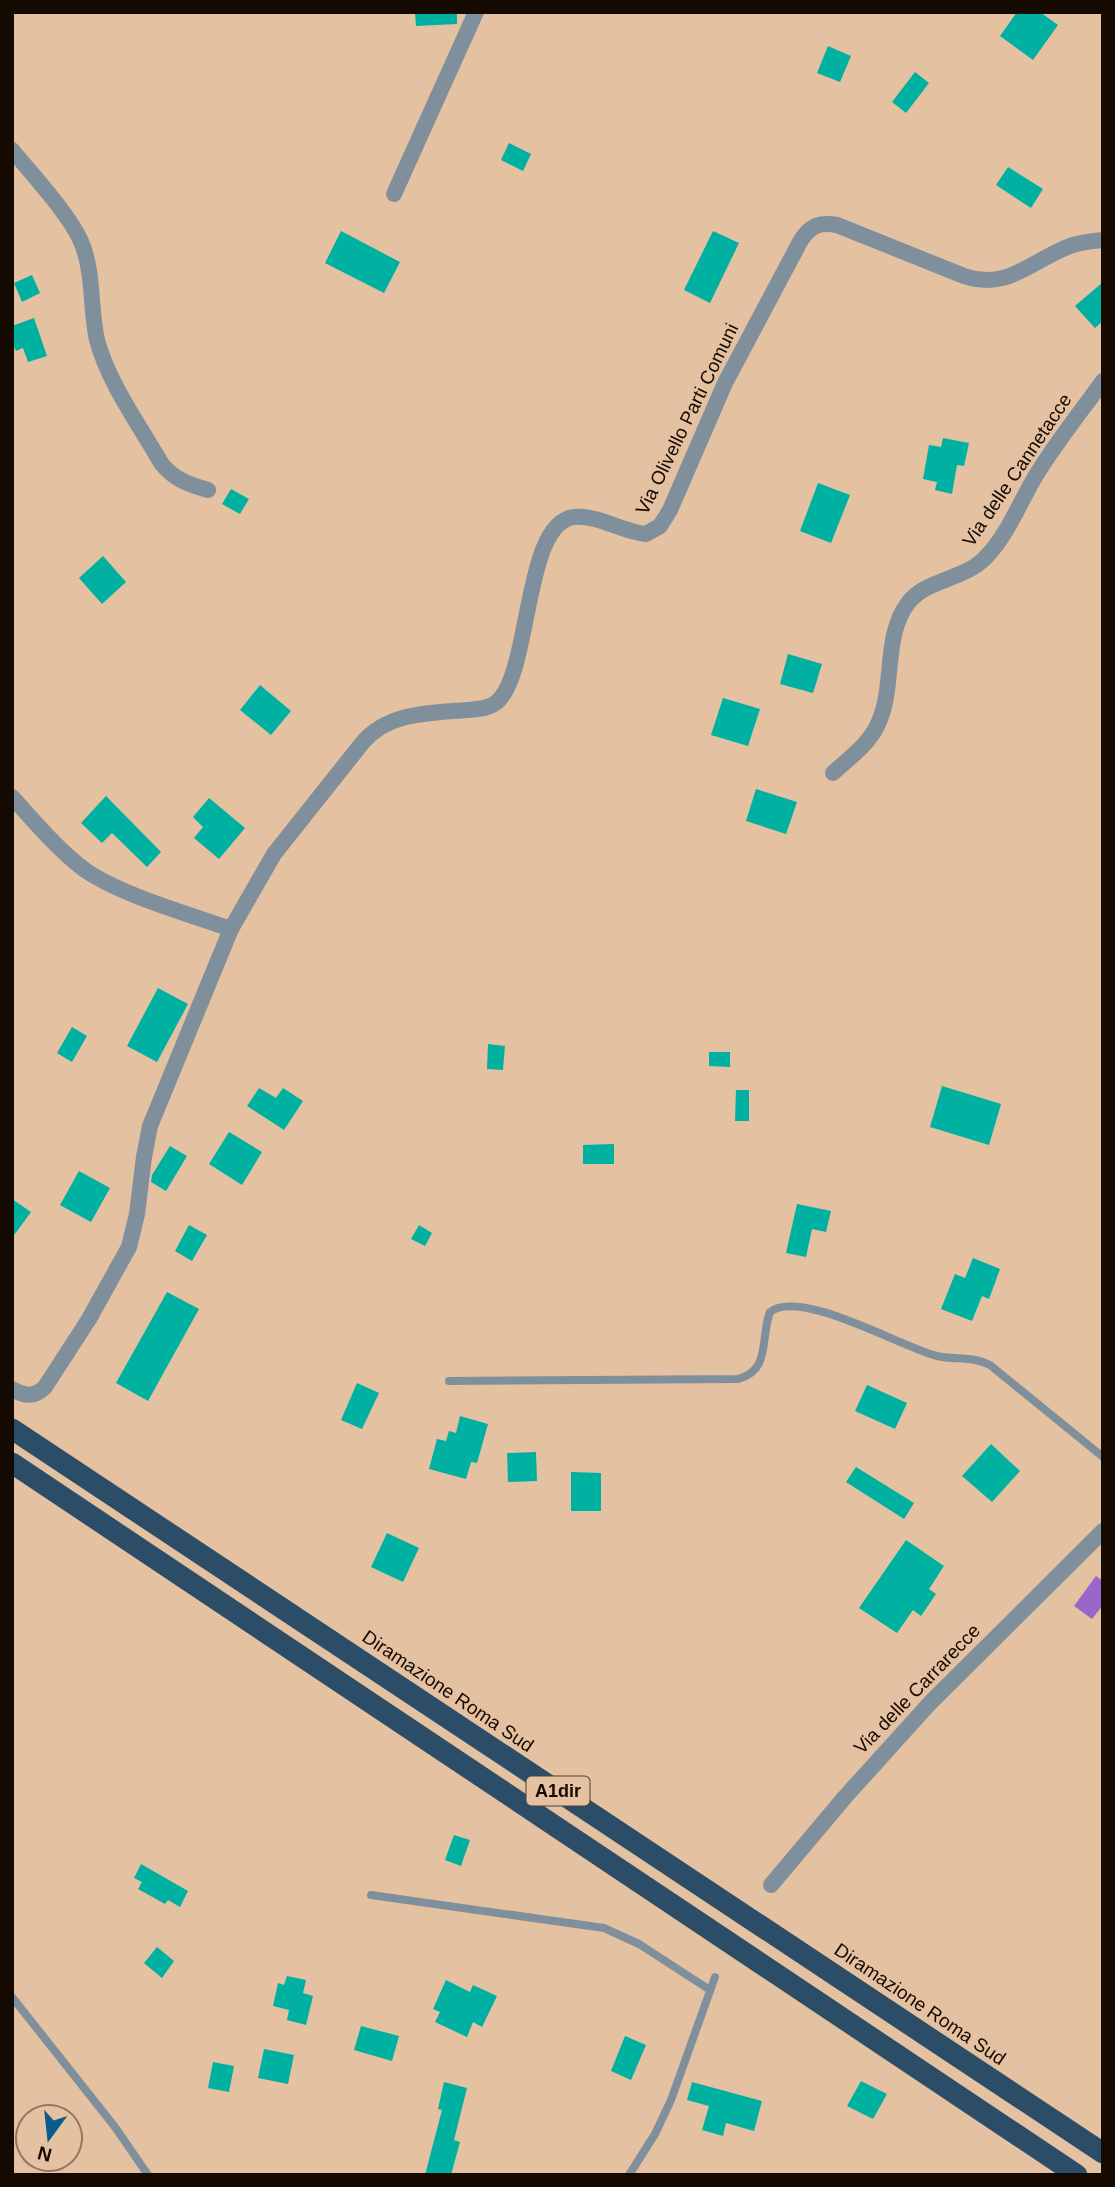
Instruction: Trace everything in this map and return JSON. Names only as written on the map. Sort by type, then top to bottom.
[{"type":"highway","name":"Diramazione Roma Sud","points":[[12,1429],[1103,2153]]},
{"type":"highway","name":"A1dir","points":[[12,1463],[1077,2175]]},
{"type":"street","points":[[394,194],[476,12]]},
{"type":"street","points":[[12,150],[70,222],[83,246],[89,273],[94,323],[102,355],[161,463],[179,480],[208,490]]},
{"type":"street","name":"Via Olivello Parti Comuni","points":[[231,929],[274,853],[373,732],[385,723],[404,717],[487,708],[504,694],[511,681],[527,606],[546,541],[558,523],[571,517],[585,517],[646,534],[660,526],[670,510],[729,376],[801,240],[812,227],[824,223],[837,225],[964,276],[984,280],[1007,278],[1067,247],[1103,240]]},
{"type":"street","name":"Via delle Cannetacce","points":[[834,773],[867,741],[877,726],[885,699],[895,635],[908,604],[921,592],[971,570],[989,554],[1047,458],[1103,381]]},
{"type":"street","points":[[12,797],[64,852],[94,876],[126,891],[231,929],[150,1126],[135,1225],[120,1265],[45,1387],[32,1395],[21,1394],[12,1389]]},
{"type":"street","name":"Via delle Carrarecce","points":[[771,1885],[921,1713],[1103,1531]]},
{"type":"lane","points":[[449,1381],[738,1379],[758,1369],[770,1312],[777,1307],[801,1306],[834,1315],[929,1353],[947,1358],[973,1359],[990,1365],[1103,1457]]},
{"type":"lane","points":[[372,1895],[604,1928],[639,1944],[710,1990]]},
{"type":"lane","points":[[629,2175],[655,2134],[671,2100],[715,1977]]},
{"type":"lane","points":[[12,1997],[106,2116],[148,2175]]},
{"type":"shaded area","points":[[1096,1576],[1103,1581],[1103,1605],[1092,1619],[1074,1606]]},
{"type":"building","points":[[415,12],[457,12],[457,24],[416,26]]},
{"type":"building","points":[[1017,12],[1040,12],[1058,25],[1033,60],[1000,36]]},
{"type":"building","points":[[828,46],[851,56],[840,82],[817,73]]},
{"type":"building","points":[[915,72],[929,83],[906,113],[892,102]]},
{"type":"building","points":[[509,143],[531,154],[523,171],[501,160]]},
{"type":"building","points":[[1008,167],[1043,189],[1031,208],[996,185]]},
{"type":"building","points":[[341,231],[400,262],[384,293],[325,263]]},
{"type":"building","points":[[713,231],[739,243],[710,303],[684,290]]},
{"type":"building","points":[[32,275],[40,293],[22,302],[14,283]]},
{"type":"building","points":[[1103,282],[1103,321],[1095,328],[1075,306]]},
{"type":"building","points":[[34,318],[47,356],[28,362],[23,348],[16,351],[12,342],[12,326]]},
{"type":"building","points":[[943,438],[969,443],[964,466],[957,465],[952,494],[935,490],[937,482],[923,479],[929,445],[941,447]]},
{"type":"building","points":[[818,483],[850,495],[831,543],[800,531]]},
{"type":"building","points":[[231,489],[249,499],[240,514],[222,504]]},
{"type":"building","points":[[103,556],[126,582],[102,604],[79,578]]},
{"type":"building","points":[[788,654],[822,664],[813,693],[780,684]]},
{"type":"building","points":[[260,685],[291,711],[271,735],[240,710]]},
{"type":"building","points":[[723,698],[760,709],[748,746],[711,735]]},
{"type":"building","points":[[756,789],[797,802],[786,834],[746,821]]},
{"type":"building","points":[[106,796],[161,852],[147,867],[112,833],[102,843],[81,823]]},
{"type":"building","points":[[209,798],[245,828],[219,859],[194,838],[203,827],[193,817]]},
{"type":"building","points":[[158,988],[188,1004],[157,1062],[127,1046]]},
{"type":"building","points":[[72,1027],[87,1036],[72,1062],[57,1053]]},
{"type":"building","points":[[488,1044],[505,1046],[503,1070],[487,1069]]},
{"type":"building","points":[[709,1052],[730,1052],[730,1067],[709,1066]]},
{"type":"building","points":[[942,1086],[1001,1104],[989,1145],[930,1127]]},
{"type":"building","points":[[259,1088],[276,1098],[283,1088],[303,1101],[284,1130],[247,1106]]},
{"type":"building","points":[[736,1090],[749,1090],[749,1121],[735,1121]]},
{"type":"building","points":[[229,1132],[262,1152],[242,1185],[209,1164]]},
{"type":"building","points":[[614,1144],[614,1164],[583,1164],[583,1145]]},
{"type":"building","points":[[170,1146],[187,1156],[166,1191],[151,1182],[152,1175]]},
{"type":"building","points":[[79,1171],[110,1188],[91,1222],[60,1205]]},
{"type":"building","points":[[12,1199],[31,1212],[12,1238]]},
{"type":"building","points":[[797,1204],[831,1211],[826,1232],[812,1229],[806,1257],[786,1253]]},
{"type":"building","points":[[189,1225],[207,1235],[192,1261],[175,1251]]},
{"type":"building","points":[[419,1225],[432,1233],[425,1246],[411,1239]]},
{"type":"building","points":[[973,1258],[1000,1269],[989,1299],[982,1296],[972,1321],[941,1309],[955,1274],[965,1278]]},
{"type":"building","points":[[167,1292],[199,1309],[148,1401],[116,1383]]},
{"type":"building","points":[[357,1383],[379,1393],[362,1429],[341,1420]]},
{"type":"building","points":[[867,1385],[907,1403],[895,1429],[855,1411]]},
{"type":"building","points":[[460,1416],[488,1424],[477,1463],[471,1462],[466,1479],[429,1469],[437,1439],[446,1441],[449,1431],[456,1433]]},
{"type":"building","points":[[991,1444],[1020,1471],[992,1502],[962,1476]]},
{"type":"building","points":[[536,1452],[537,1481],[508,1482],[507,1453]]},
{"type":"building","points":[[856,1467],[914,1503],[904,1519],[846,1482]]},
{"type":"building","points":[[571,1472],[601,1473],[601,1511],[571,1511]]},
{"type":"building","points":[[387,1533],[419,1548],[403,1582],[371,1567]]},
{"type":"building","points":[[906,1540],[944,1566],[929,1589],[936,1594],[921,1616],[913,1610],[897,1633],[859,1608]]},
{"type":"building","points":[[454,1835],[470,1840],[461,1866],[445,1860]]},
{"type":"building","points":[[141,1864],[188,1891],[180,1907],[168,1900],[165,1904],[138,1889],[142,1882],[134,1878]]},
{"type":"building","points":[[157,1947],[174,1961],[162,1978],[144,1963]]},
{"type":"building","points":[[287,1976],[306,1980],[303,1993],[313,1996],[306,2025],[287,2020],[289,2010],[273,2006],[278,1983],[284,1985]]},
{"type":"building","points":[[446,1980],[470,1992],[473,1985],[497,1996],[482,2027],[473,2022],[467,2037],[435,2022],[440,2012],[433,2009]]},
{"type":"building","points":[[361,2026],[399,2036],[392,2061],[354,2050]]},
{"type":"building","points":[[625,2036],[646,2045],[631,2080],[611,2071]]},
{"type":"building","points":[[264,2049],[294,2055],[288,2084],[258,2078]]},
{"type":"building","points":[[213,2062],[234,2066],[229,2092],[208,2088]]},
{"type":"building","points":[[861,2081],[887,2094],[873,2119],[847,2106]]},
{"type":"building","points":[[444,2082],[467,2088],[454,2140],[460,2142],[451,2175],[425,2175],[442,2110],[438,2109]]},
{"type":"building","points":[[692,2082],[762,2101],[754,2131],[726,2123],[723,2136],[702,2130],[709,2106],[687,2100]]}]
